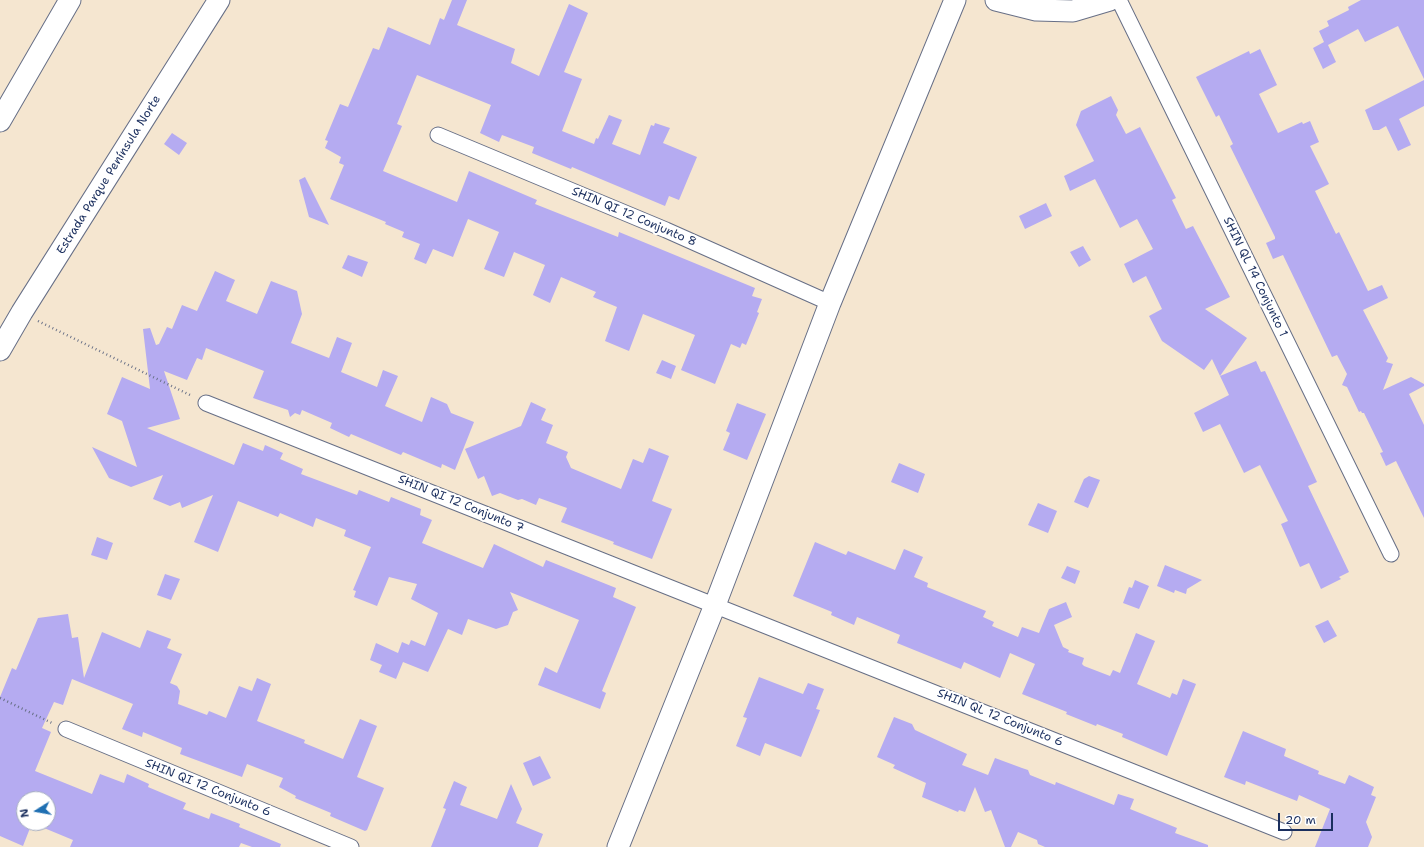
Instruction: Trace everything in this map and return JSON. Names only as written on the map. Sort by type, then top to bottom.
[{"type":"street","points":[[0,121],[70,0]]},
{"type":"street","name":"Estrada Parque Península Norte","points":[[0,350],[22,312],[219,0]]},
{"type":"street","points":[[618,847],[715,604],[830,303],[955,0]]},
{"type":"street","points":[[996,0],[1036,10],[1073,11],[1110,0]]},
{"type":"street","name":"SHIN QL 14 Conjunto 1","points":[[1119,0],[1391,554]]},
{"type":"street","name":"SHIN QI 12 Conjunto 8","points":[[438,135],[666,230],[830,303]]},
{"type":"street","name":"SHIN QI 12 Conjunto 7","points":[[206,403],[715,604]]},
{"type":"street","name":"SHIN QL 12 Conjunto 6","points":[[715,604],[1284,832]]},
{"type":"street","name":"SHIN QI 12 Conjunto 6","points":[[66,729],[351,847]]},
{"type":"path","points":[[22,312],[206,403]]},
{"type":"path","points":[[0,698],[66,729]]},
{"type":"building","points":[[452,0],[467,0],[457,25],[515,49],[511,63],[539,76],[569,4],[588,13],[564,72],[582,79],[562,131],[594,144],[596,138],[598,139],[609,115],[622,120],[612,144],[640,155],[651,125],[654,126],[655,123],[670,128],[663,143],[697,157],[679,200],[669,196],[665,206],[572,167],[571,169],[532,153],[534,147],[502,135],[499,142],[480,133],[491,105],[417,75],[397,124],[402,126],[383,171],[457,202],[469,171],[537,200],[535,204],[618,237],[619,232],[755,288],[752,296],[762,299],[757,312],[759,313],[746,345],[742,343],[740,348],[731,344],[715,384],[681,370],[695,335],[643,314],[629,351],[605,341],[617,307],[593,297],[596,292],[561,277],[550,303],[533,295],[545,265],[514,252],[504,277],[484,269],[499,232],[468,219],[453,257],[433,249],[426,264],[414,259],[420,244],[402,237],[404,232],[385,224],[386,222],[330,199],[344,165],[339,163],[341,157],[325,148],[328,141],[325,140],[340,104],[348,107],[373,48],[379,50],[388,27],[430,45],[440,18],[444,20]]},
{"type":"building","points":[[1361,0],[1424,0],[1424,79],[1398,26],[1365,42],[1358,29],[1328,45],[1336,62],[1323,69],[1313,48],[1324,42],[1319,31],[1329,26],[1327,21],[1349,10],[1348,7]]},
{"type":"building","points":[[1260,49],[1277,85],[1259,94],[1278,133],[1302,122],[1303,124],[1310,121],[1319,142],[1310,146],[1329,184],[1315,191],[1336,234],[1339,232],[1368,291],[1382,285],[1388,298],[1363,310],[1388,358],[1386,362],[1393,364],[1383,390],[1411,377],[1424,384],[1424,386],[1409,394],[1424,425],[1424,518],[1396,461],[1386,466],[1380,453],[1383,452],[1364,413],[1361,411],[1359,412],[1347,387],[1342,385],[1347,374],[1337,355],[1332,357],[1283,255],[1273,259],[1266,243],[1275,239],[1275,237],[1230,146],[1233,144],[1219,115],[1216,117],[1196,77],[1249,51],[1250,54]]},
{"type":"building","points":[[1424,80],[1424,106],[1399,119],[1411,145],[1398,151],[1386,126],[1379,130],[1373,130],[1365,110]]},
{"type":"building","points":[[1111,96],[1118,110],[1116,115],[1126,134],[1140,127],[1176,198],[1172,200],[1186,229],[1193,226],[1230,297],[1205,309],[1247,338],[1220,376],[1212,359],[1204,370],[1162,341],[1149,316],[1162,309],[1146,276],[1133,283],[1124,264],[1153,249],[1137,219],[1120,228],[1095,179],[1070,191],[1064,176],[1094,161],[1076,125],[1081,111]]},
{"type":"building","points":[[172,133],[187,143],[179,155],[164,144]]},
{"type":"building","points":[[305,177],[329,225],[309,217],[299,180]]},
{"type":"building","points":[[1046,203],[1052,216],[1025,229],[1019,216]]},
{"type":"building","points":[[1083,246],[1091,260],[1079,267],[1070,252]]},
{"type":"building","points":[[348,255],[368,262],[362,277],[342,268]]},
{"type":"building","points":[[215,271],[235,280],[226,301],[257,314],[271,281],[297,291],[302,314],[291,343],[329,358],[337,337],[352,343],[341,372],[377,387],[383,370],[398,376],[385,406],[422,422],[431,397],[447,404],[451,413],[474,422],[455,470],[442,464],[441,468],[403,452],[401,455],[351,434],[349,437],[330,428],[332,423],[302,410],[300,415],[295,413],[290,417],[288,410],[253,398],[264,371],[206,348],[202,360],[197,358],[187,380],[164,371],[180,419],[147,428],[234,465],[243,443],[263,451],[265,445],[283,453],[280,459],[303,469],[301,474],[357,495],[359,490],[389,502],[391,497],[421,509],[420,515],[432,520],[422,543],[483,568],[494,544],[543,567],[546,560],[616,588],[613,597],[636,607],[602,691],[606,693],[600,709],[538,685],[545,667],[557,673],[579,620],[510,592],[518,610],[513,612],[508,625],[496,629],[468,619],[462,635],[448,629],[428,672],[403,662],[396,679],[379,672],[382,665],[370,660],[376,643],[398,653],[402,642],[409,645],[411,640],[425,646],[438,613],[411,599],[417,584],[389,577],[377,606],[354,597],[356,591],[353,590],[371,547],[344,536],[346,530],[316,518],[313,527],[280,513],[278,517],[238,501],[218,552],[194,542],[213,495],[182,508],[180,502],[170,506],[153,499],[163,475],[131,487],[109,478],[92,447],[137,467],[122,421],[107,414],[122,377],[150,389],[143,329],[150,328],[156,345],[159,344],[167,327],[172,329],[182,305],[197,311]]},
{"type":"building","points":[[662,360],[676,366],[671,379],[656,373]]},
{"type":"building","points":[[1256,361],[1261,372],[1265,371],[1317,482],[1308,486],[1349,572],[1339,577],[1341,579],[1321,589],[1309,563],[1300,567],[1281,524],[1288,521],[1260,465],[1244,473],[1220,424],[1203,432],[1194,413],[1229,395],[1220,376]]},
{"type":"building","points":[[531,402],[546,409],[541,420],[553,425],[546,443],[568,452],[566,457],[571,468],[621,489],[633,459],[643,463],[649,448],[669,456],[652,501],[672,509],[652,559],[613,544],[614,542],[561,522],[567,508],[539,498],[536,505],[522,499],[518,500],[500,493],[492,496],[484,476],[478,479],[465,449],[521,426]]},
{"type":"building","points":[[737,403],[766,414],[747,460],[723,450],[730,433],[726,431]]},
{"type":"building","points":[[899,463],[925,474],[918,493],[891,482]]},
{"type":"building","points":[[1089,476],[1100,480],[1088,508],[1074,502],[1084,479]]},
{"type":"building","points":[[1038,503],[1057,511],[1048,533],[1028,525]]},
{"type":"building","points":[[97,537],[113,543],[107,560],[91,555]]},
{"type":"building","points":[[815,542],[846,555],[848,551],[895,570],[904,549],[923,557],[914,577],[928,583],[927,587],[986,611],[983,617],[994,622],[992,626],[1018,637],[1022,627],[1039,633],[1049,609],[1066,602],[1072,617],[1054,625],[1063,647],[1069,650],[1068,652],[1084,658],[1082,664],[1084,666],[1110,676],[1113,670],[1120,673],[1136,633],[1155,641],[1137,684],[1170,698],[1172,693],[1177,695],[1183,679],[1196,684],[1167,756],[1122,737],[1123,734],[1097,724],[1096,726],[1066,714],[1067,712],[1022,694],[1035,664],[1010,653],[1000,678],[964,662],[961,669],[897,643],[900,635],[857,617],[854,625],[831,615],[832,612],[793,596]]},
{"type":"building","points":[[1165,565],[1202,580],[1187,589],[1186,594],[1175,590],[1174,593],[1157,586]]},
{"type":"building","points":[[1067,566],[1080,571],[1075,584],[1061,578]]},
{"type":"building","points":[[165,574],[180,579],[171,600],[157,595]]},
{"type":"building","points":[[1135,580],[1149,586],[1139,609],[1123,603],[1129,587],[1132,588]]},
{"type":"building","points":[[68,614],[72,638],[78,637],[84,678],[102,632],[140,648],[147,630],[171,639],[167,648],[182,654],[170,683],[177,686],[180,691],[178,704],[207,715],[209,711],[226,718],[239,686],[252,691],[257,678],[271,684],[257,721],[305,740],[304,743],[343,759],[360,719],[377,726],[357,777],[384,788],[367,830],[365,831],[330,816],[331,813],[295,798],[296,796],[279,787],[283,778],[247,764],[242,777],[180,754],[182,748],[143,732],[142,737],[122,729],[133,704],[72,679],[63,705],[54,702],[42,728],[51,732],[35,771],[92,794],[100,774],[124,783],[127,774],[149,784],[148,787],[186,803],[183,809],[209,819],[211,813],[240,824],[239,827],[281,844],[280,847],[252,847],[241,843],[239,847],[70,847],[73,840],[51,831],[56,831],[56,791],[16,791],[16,831],[29,831],[23,846],[0,836],[0,697],[12,668],[16,670],[38,618]]},
{"type":"building","points":[[1328,620],[1337,636],[1324,643],[1315,626]]},
{"type":"building","points":[[759,677],[803,694],[808,683],[824,689],[816,709],[820,710],[801,757],[765,743],[760,756],[736,746],[747,718],[743,717]]},
{"type":"building","points":[[894,717],[912,724],[915,730],[967,754],[962,765],[988,775],[995,758],[1028,770],[1030,775],[1055,785],[1056,782],[1114,805],[1118,794],[1134,799],[1130,809],[1177,828],[1175,833],[1208,845],[1208,847],[1045,847],[1038,844],[1037,840],[1018,832],[1011,847],[1005,847],[991,810],[985,812],[975,787],[965,812],[959,810],[958,812],[922,797],[926,783],[893,768],[895,765],[877,757]]},
{"type":"building","points":[[1243,731],[1286,749],[1284,756],[1319,771],[1318,774],[1345,784],[1349,775],[1374,787],[1371,795],[1376,797],[1366,822],[1372,837],[1368,847],[1315,847],[1330,809],[1299,795],[1297,801],[1246,781],[1245,785],[1224,777]]},
{"type":"building","points":[[540,756],[551,778],[533,786],[523,763]]},
{"type":"building","points":[[454,781],[467,787],[460,805],[497,819],[511,784],[522,809],[516,823],[543,834],[538,847],[431,847],[446,809],[443,808]]}]
